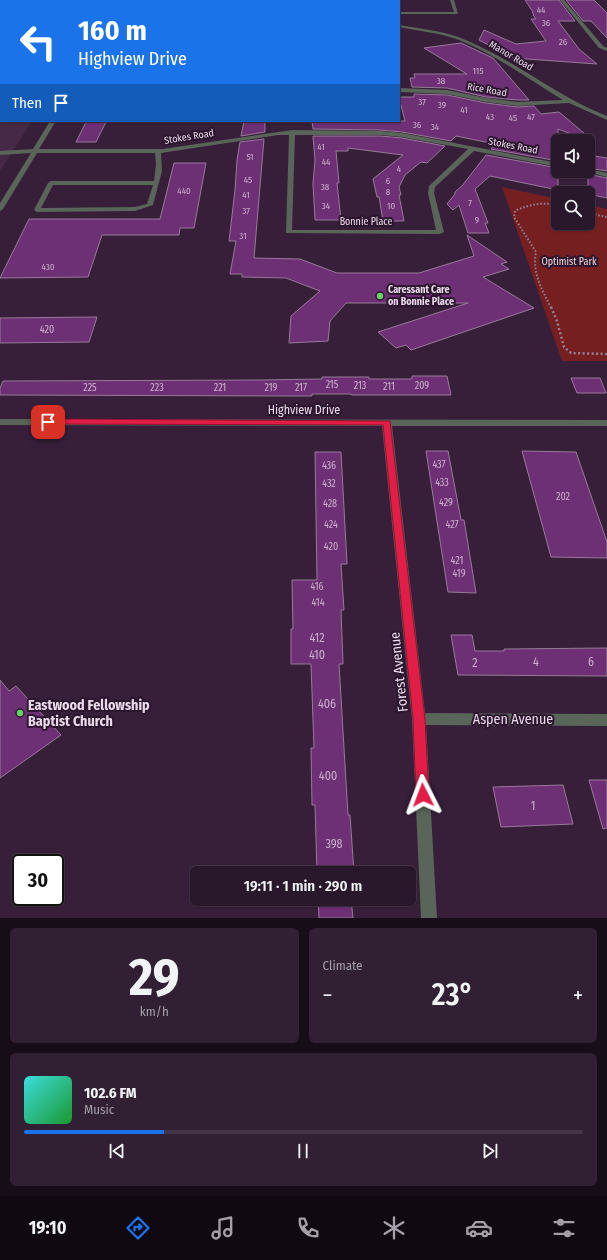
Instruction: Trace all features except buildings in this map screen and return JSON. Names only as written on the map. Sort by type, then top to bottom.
[{"type":"street","points":[[400,13],[457,13],[452,0]]},
{"type":"street","points":[[562,0],[601,47],[607,50]]},
{"type":"street","name":"Manor Road","points":[[400,26],[467,42],[572,101],[607,118]]},
{"type":"street","name":"Rice Road","points":[[400,90],[447,92],[486,100],[518,104],[572,101]]},
{"type":"street","points":[[0,209],[52,122]]},
{"type":"street","name":"Stokes Road","points":[[0,153],[34,151],[157,151],[185,148],[265,134],[292,132],[391,133],[551,164]]},
{"type":"street","name":"Bonnie Place","points":[[292,132],[288,232],[440,232],[431,193],[432,186],[472,148]]},
{"type":"street","points":[[156,183],[52,183],[37,210],[135,209],[150,205],[160,170],[157,151]]},
{"type":"street","points":[[595,173],[607,175]]},
{"type":"street","name":"Highview Drive","points":[[0,422],[607,423]]},
{"type":"street","name":"Forest Avenue","points":[[387,423],[419,719],[429,918]]},
{"type":"street","name":"Aspen Avenue","points":[[419,719],[607,720]]},
{"type":"path","points":[[551,204],[524,206],[515,211],[514,217],[536,252],[534,263],[535,273],[557,321],[564,347],[570,353],[607,354]]},
{"type":"path","points":[[595,215],[607,217]]},
{"type":"shaded area","points":[[0,122],[31,122],[0,171]]},
{"type":"green space","name":"Optimist Park","points":[[502,187],[551,198],[551,230],[595,230],[595,206],[607,209],[607,361],[562,361]]},
{"type":"place","name":"Caressant Care on Bonnie Place","points":[[380,296]]},
{"type":"place","name":"Eastwood Fellowship Baptist Church","points":[[20,713]]},
{"type":"route","points":[[48,422],[387,423],[419,719],[423,795]]}]
